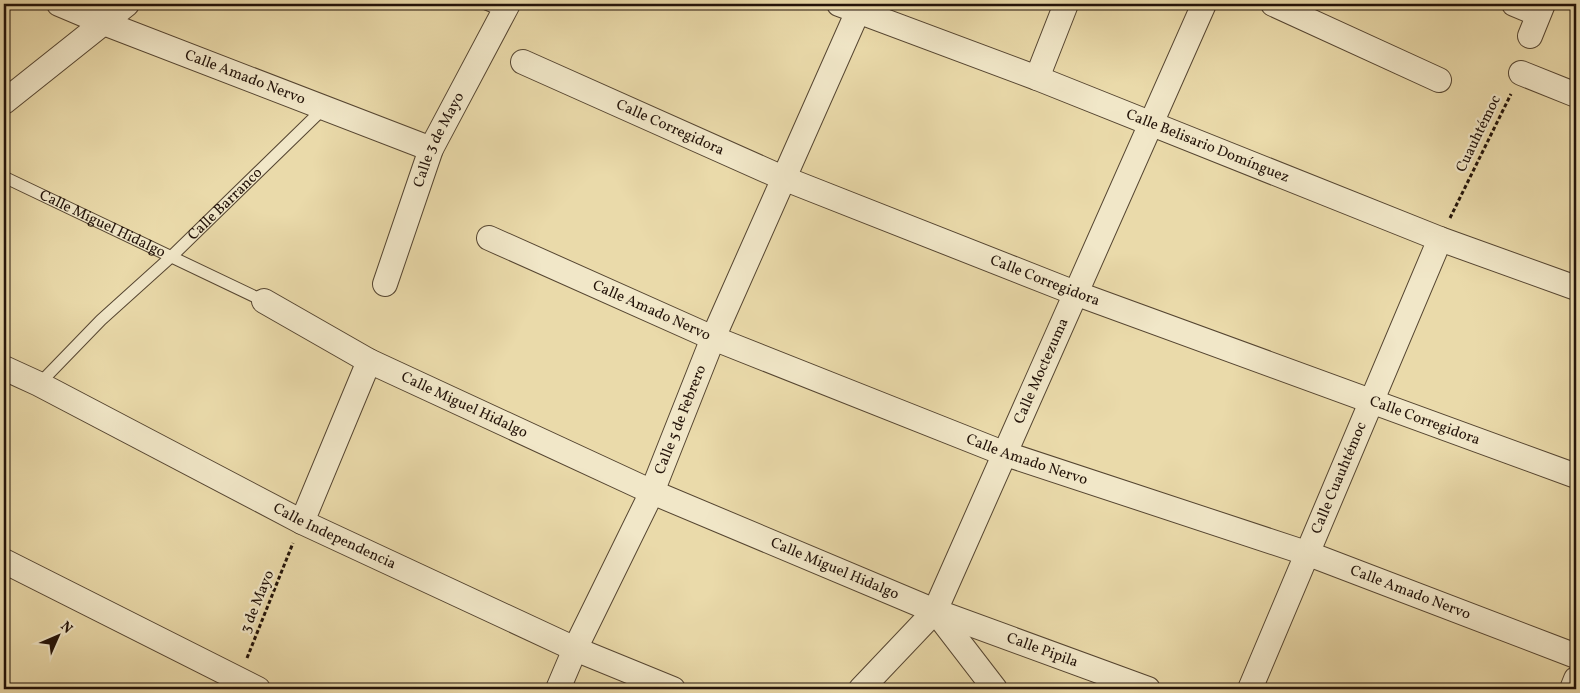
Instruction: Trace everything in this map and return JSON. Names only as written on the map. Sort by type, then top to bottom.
[{"type":"street","name":"Calle Amado Nervo","points":[[59,4],[431,149]]},
{"type":"street","points":[[4,102],[127,4]]},
{"type":"street","points":[[1037,78],[1066,4]]},
{"type":"street","name":"Calle Moctezuma","points":[[861,689],[935,611],[1003,453],[1204,4]]},
{"type":"street","points":[[1273,4],[1440,80]]},
{"type":"street","points":[[1514,4],[1541,9],[1530,36]]},
{"type":"street","name":"Calle 3 de Mayo","points":[[385,284],[431,149],[500,7]]},
{"type":"street","name":"Calle Belisario Domínguez","points":[[848,7],[1037,78],[1440,239],[1576,288]]},
{"type":"street","name":"Calle 5 de Febrero","points":[[558,689],[575,649],[652,492],[713,338],[783,178],[848,7]]},
{"type":"street","name":"Calle Corregidora","points":[[523,62],[783,178],[1075,293],[1576,476]]},
{"type":"street","points":[[1521,73],[1576,95]]},
{"type":"street","name":"Calle Amado Nervo","points":[[489,238],[713,338],[1003,453],[1309,554],[1576,656]]},
{"type":"street","name":"Calle Cuauhtémoc","points":[[1250,689],[1373,403],[1440,239]]},
{"type":"street","name":"Calle Miguel Hidalgo","points":[[264,301],[369,361],[652,492],[935,611]]},
{"type":"street","points":[[302,522],[369,361]]},
{"type":"street","name":"Calle Independencia","points":[[4,368],[39,384],[302,522],[575,649],[673,689]]},
{"type":"street","points":[[4,561],[248,685]]},
{"type":"street","points":[[935,611],[995,689]]},
{"type":"street","name":"Calle Pipila","points":[[935,611],[1148,689]]},
{"type":"street","points":[[1572,689],[1576,680]]},
{"type":"lane","name":"Calle Barranco","points":[[39,384],[101,320],[172,256],[325,107]]},
{"type":"lane","name":"Calle Miguel Hidalgo","points":[[4,177],[264,301]]},
{"type":"path","name":"Cuauhtémoc","points":[[1440,239],[1521,73]]},
{"type":"path","name":"3 de Mayo","points":[[248,685],[302,522]]}]
